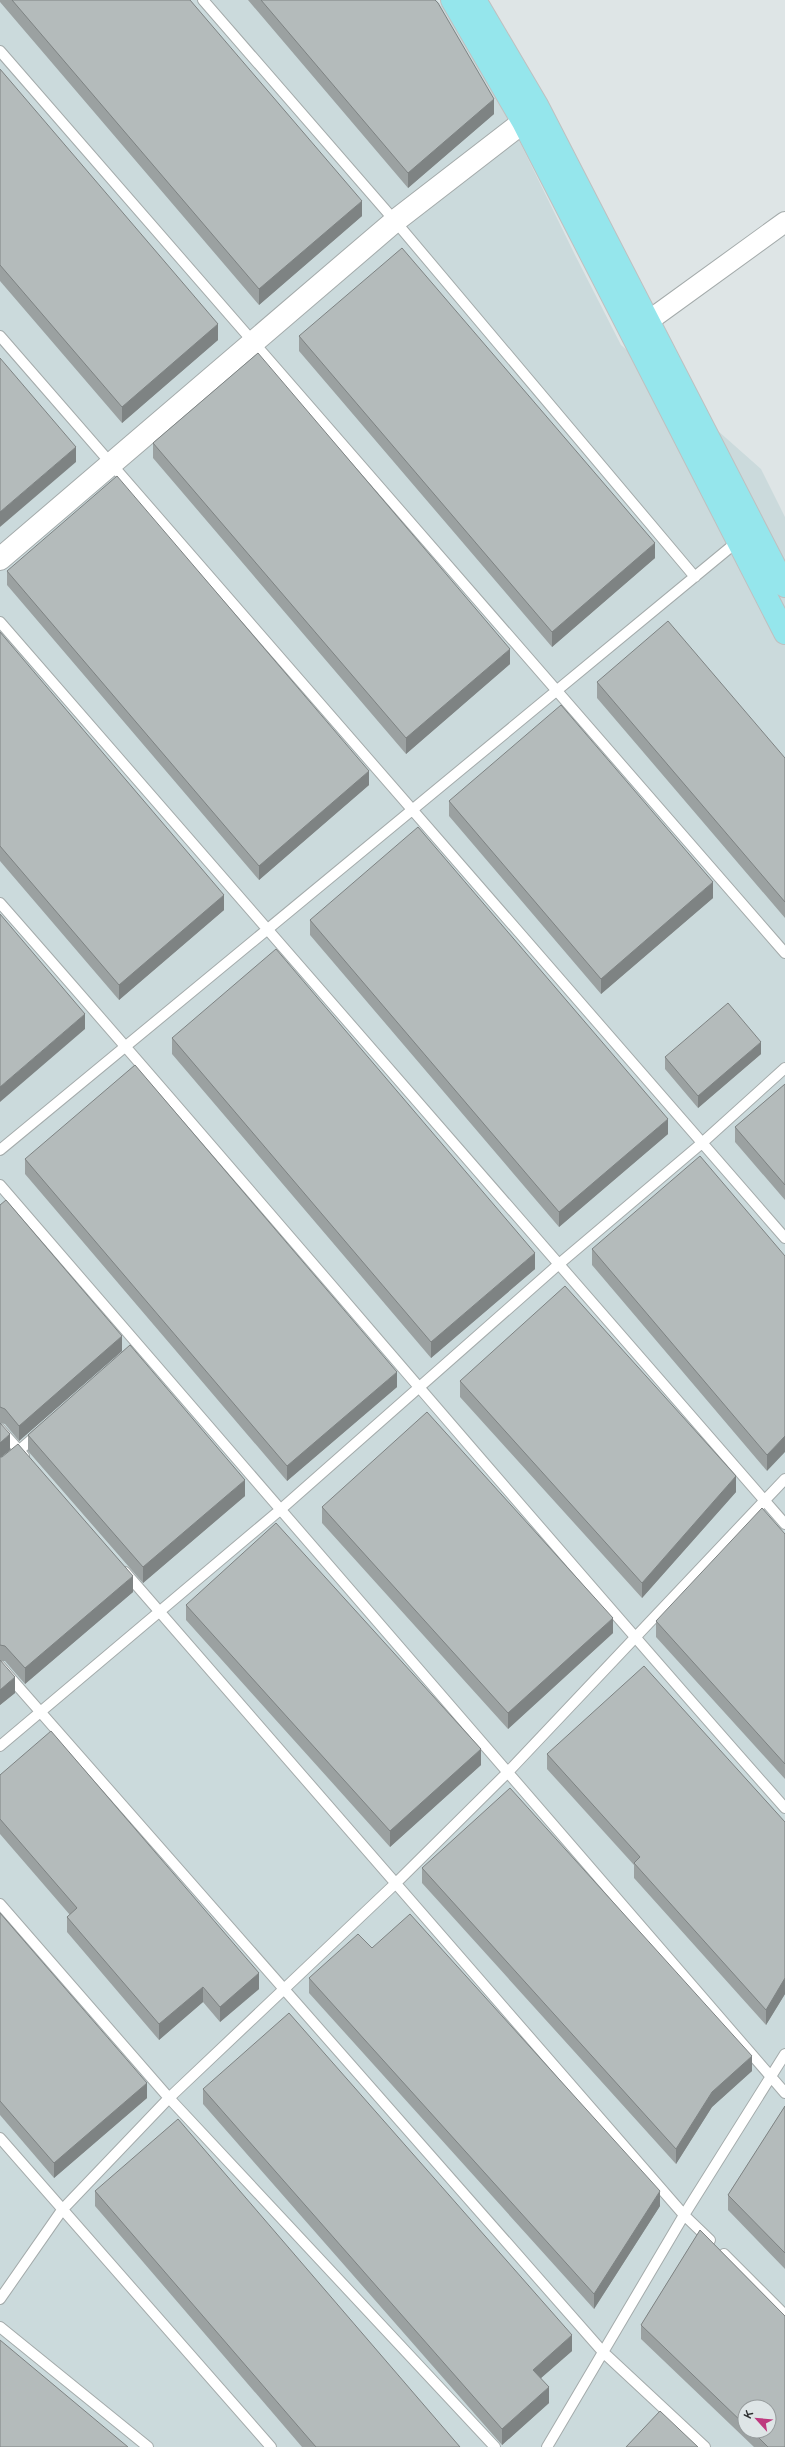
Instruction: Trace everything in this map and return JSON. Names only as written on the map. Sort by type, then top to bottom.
[{"type":"main road","points":[[452,0],[523,122],[785,633]]},
{"type":"main road","points":[[475,0],[537,105],[647,322],[785,586]]},
{"type":"street","points":[[0,559],[395,221],[523,122]]},
{"type":"street","points":[[647,322],[785,222]]},
{"type":"lane","points":[[203,0],[395,221],[695,577]]},
{"type":"lane","points":[[0,51],[785,953]]},
{"type":"lane","points":[[0,336],[785,1238]]},
{"type":"lane","points":[[0,1150],[738,541]]},
{"type":"lane","points":[[0,622],[785,1524]]},
{"type":"lane","points":[[0,903],[126,1046],[635,1639],[785,1808]]},
{"type":"lane","points":[[0,1746],[280,1510],[418,1386],[702,1143],[785,1068]]},
{"type":"lane","points":[[0,1185],[135,1349],[280,1510],[508,1772],[770,2078],[785,2093]]},
{"type":"lane","points":[[0,1467],[49,1424]]},
{"type":"lane","points":[[0,1429],[29,1462]]},
{"type":"lane","points":[[0,2299],[62,2210],[169,2098],[396,1883],[508,1772],[785,1479]]},
{"type":"lane","points":[[118,1564],[684,2215],[785,2315]]},
{"type":"lane","points":[[0,1666],[285,1988],[603,2352],[705,2447]]},
{"type":"lane","points":[[0,1904],[169,2098],[496,2447]]},
{"type":"lane","points":[[547,2447],[684,2215],[785,2054]]},
{"type":"lane","points":[[0,2138],[271,2447]]},
{"type":"lane","points":[[0,2327],[148,2447]]},
{"type":"shaded area","points":[[0,0],[437,0],[473,46],[575,255],[621,345],[761,469],[785,517],[785,2447],[0,2447]]},
{"type":"building","points":[[12,0],[190,0],[362,201],[259,289]]},
{"type":"building","points":[[261,0],[435,0],[494,99],[408,173]]},
{"type":"building","points":[[0,69],[218,324],[122,407],[0,265]]},
{"type":"building","points":[[402,248],[655,543],[552,632],[299,336]]},
{"type":"building","points":[[258,353],[510,649],[406,738],[153,443]]},
{"type":"building","points":[[0,358],[76,447],[0,512]]},
{"type":"building","points":[[117,476],[369,771],[259,866],[7,571]]},
{"type":"building","points":[[668,621],[785,758],[785,902],[597,682]]},
{"type":"building","points":[[0,632],[224,895],[119,985],[0,846]]},
{"type":"building","points":[[561,705],[713,882],[601,979],[449,801]]},
{"type":"building","points":[[418,827],[668,1119],[559,1212],[310,920]]},
{"type":"building","points":[[0,914],[85,1014],[0,1087]]},
{"type":"building","points":[[276,949],[535,1253],[431,1342],[172,1038]]},
{"type":"building","points":[[728,1003],[761,1042],[698,1096],[665,1057]]},
{"type":"building","points":[[135,1065],[397,1372],[287,1466],[25,1159]]},
{"type":"building","points":[[785,1084],[785,1185],[735,1127]]},
{"type":"building","points":[[700,1156],[785,1256],[785,1436],[767,1455],[592,1249]]},
{"type":"building","points":[[6,1200],[122,1336],[19,1426],[5,1409],[0,1407],[0,1205]]},
{"type":"building","points":[[565,1286],[736,1476],[642,1583],[460,1381]]},
{"type":"building","points":[[130,1345],[245,1480],[143,1567],[28,1435]]},
{"type":"building","points":[[427,1412],[613,1618],[508,1713],[322,1507]]},
{"type":"building","points":[[0,1423],[10,1434],[0,1443]]},
{"type":"building","points":[[18,1444],[133,1576],[25,1668],[5,1646],[0,1645],[0,1457]]},
{"type":"building","points":[[762,1508],[785,1534],[785,1764],[656,1621]]},
{"type":"building","points":[[276,1523],[481,1749],[390,1831],[186,1605]]},
{"type":"building","points":[[0,1660],[15,1677],[0,1690]]},
{"type":"building","points":[[644,1666],[785,1822],[785,1978],[766,2010],[634,1863],[640,1857],[547,1754]]},
{"type":"building","points":[[51,1731],[259,1973],[220,2007],[203,1987],[159,2024],[67,1917],[77,1908],[0,1819],[0,1775]]},
{"type":"building","points":[[510,1788],[752,2056],[712,2092],[676,2149],[422,1868]]},
{"type":"building","points":[[0,1913],[147,2083],[54,2163],[0,2101]]},
{"type":"building","points":[[410,1914],[660,2191],[594,2294],[309,1978],[358,1934],[372,1948]]},
{"type":"building","points":[[289,2013],[572,2335],[533,2370],[549,2387],[502,2429],[203,2089]]},
{"type":"building","points":[[785,2106],[785,2253],[728,2195]]},
{"type":"building","points":[[178,2119],[460,2447],[316,2447],[95,2191]]},
{"type":"building","points":[[700,2230],[785,2316],[785,2447],[768,2447],[760,2439],[777,2439],[777,2399],[737,2399],[737,2417],[641,2325]]},
{"type":"building","points":[[0,2340],[128,2447],[0,2447]]},
{"type":"building","points":[[660,2411],[698,2447],[626,2447]]}]
